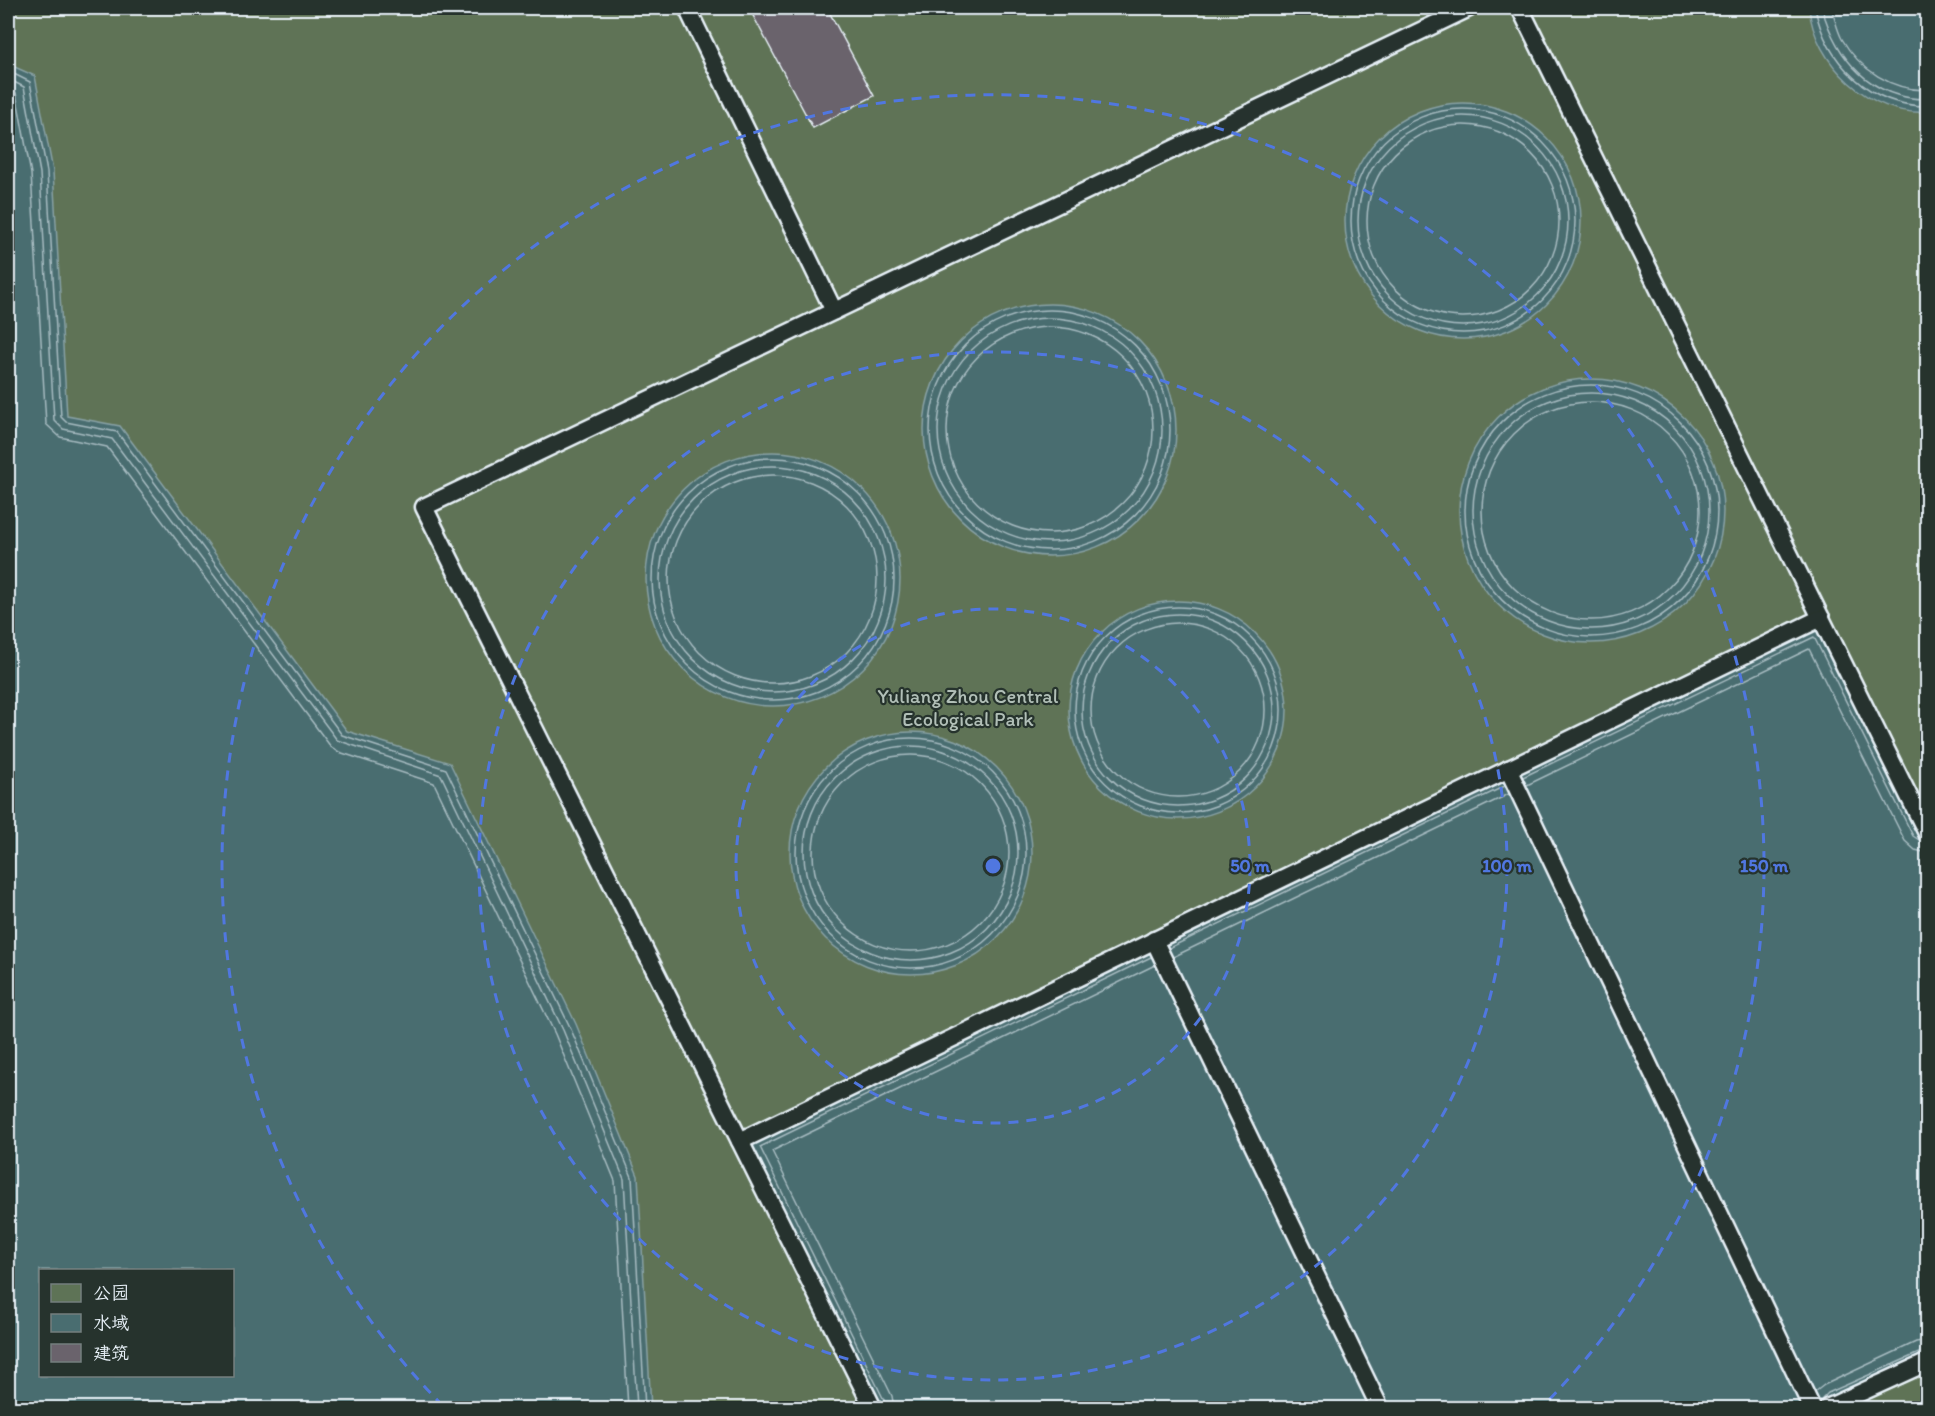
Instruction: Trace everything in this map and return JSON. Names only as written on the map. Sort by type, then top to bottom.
[{"type":"lane","points":[[687,8],[834,311]]},
{"type":"lane","points":[[873,1408],[424,507],[1469,8]]},
{"type":"lane","points":[[1520,8],[1928,835]]},
{"type":"lane","points":[[740,1141],[1821,618]]},
{"type":"lane","points":[[1508,769],[1812,1408]]},
{"type":"lane","points":[[1154,940],[1380,1408]]},
{"type":"lane","points":[[1827,1408],[1928,1362]]},
{"type":"green space","name":"Yuliang Zhou Central Ecological Park","points":[[8,8],[1927,8],[1927,1408],[8,1408]]},
{"type":"water","points":[[1809,8],[1927,8],[1927,112],[1906,111],[1886,106],[1866,96],[1849,82],[1822,48],[1813,28]]},
{"type":"water","points":[[8,64],[35,76],[53,171],[67,416],[120,426],[347,731],[450,763],[576,1024],[638,1176],[651,1408],[8,1408]]},
{"type":"water","points":[[1451,103],[1475,103],[1497,108],[1519,117],[1547,137],[1561,155],[1572,176],[1579,198],[1581,221],[1579,244],[1572,266],[1561,287],[1547,305],[1519,325],[1497,334],[1475,339],[1451,339],[1429,334],[1407,325],[1379,305],[1359,277],[1350,255],[1345,233],[1345,209],[1350,187],[1359,165],[1379,137],[1407,117],[1429,108]]},
{"type":"water","points":[[1050,304],[1075,307],[1098,314],[1120,326],[1139,341],[1154,360],[1166,382],[1173,405],[1176,430],[1173,455],[1166,478],[1154,500],[1139,519],[1120,534],[1098,546],[1075,553],[1050,556],[1025,553],[1002,546],[980,534],[961,519],[946,500],[934,478],[927,455],[924,430],[927,405],[934,382],[946,360],[961,341],[980,326],[1002,314],[1025,307]]},
{"type":"water","points":[[1591,379],[1617,382],[1641,389],[1675,409],[1693,427],[1713,461],[1720,485],[1723,511],[1720,537],[1713,561],[1693,595],[1675,613],[1641,633],[1617,640],[1591,643],[1565,640],[1541,633],[1507,613],[1489,595],[1469,561],[1462,537],[1459,511],[1462,485],[1469,461],[1489,427],[1507,409],[1541,389],[1565,382]]},
{"type":"water","points":[[773,452],[810,457],[844,473],[863,489],[879,508],[895,542],[900,579],[895,616],[879,650],[863,669],[844,685],[810,701],[773,706],[736,701],[702,685],[683,669],[667,650],[651,616],[646,579],[651,542],[667,508],[683,489],[702,473],[736,457]]},
{"type":"water","points":[[1167,601],[1189,601],[1220,609],[1239,619],[1255,633],[1269,649],[1279,668],[1287,699],[1283,742],[1279,752],[1269,771],[1255,787],[1239,801],[1210,815],[1189,819],[1167,819],[1146,815],[1117,801],[1087,771],[1073,742],[1069,721],[1069,699],[1073,678],[1087,649],[1117,619],[1146,605]]},
{"type":"water","points":[[1821,618],[1927,835],[1927,1362],[1827,1408],[873,1408],[740,1141]]},
{"type":"water","points":[[911,732],[935,735],[968,747],[988,760],[1004,776],[1017,796],[1026,818],[1032,853],[1029,877],[1017,910],[1004,930],[988,946],[968,959],[946,968],[911,974],[887,971],[854,959],[834,946],[818,930],[805,910],[796,888],[790,853],[793,829],[805,796],[818,776],[834,760],[854,747],[876,738]]},
{"type":"building","points":[[749,8],[827,8],[874,96],[813,128]]}]
